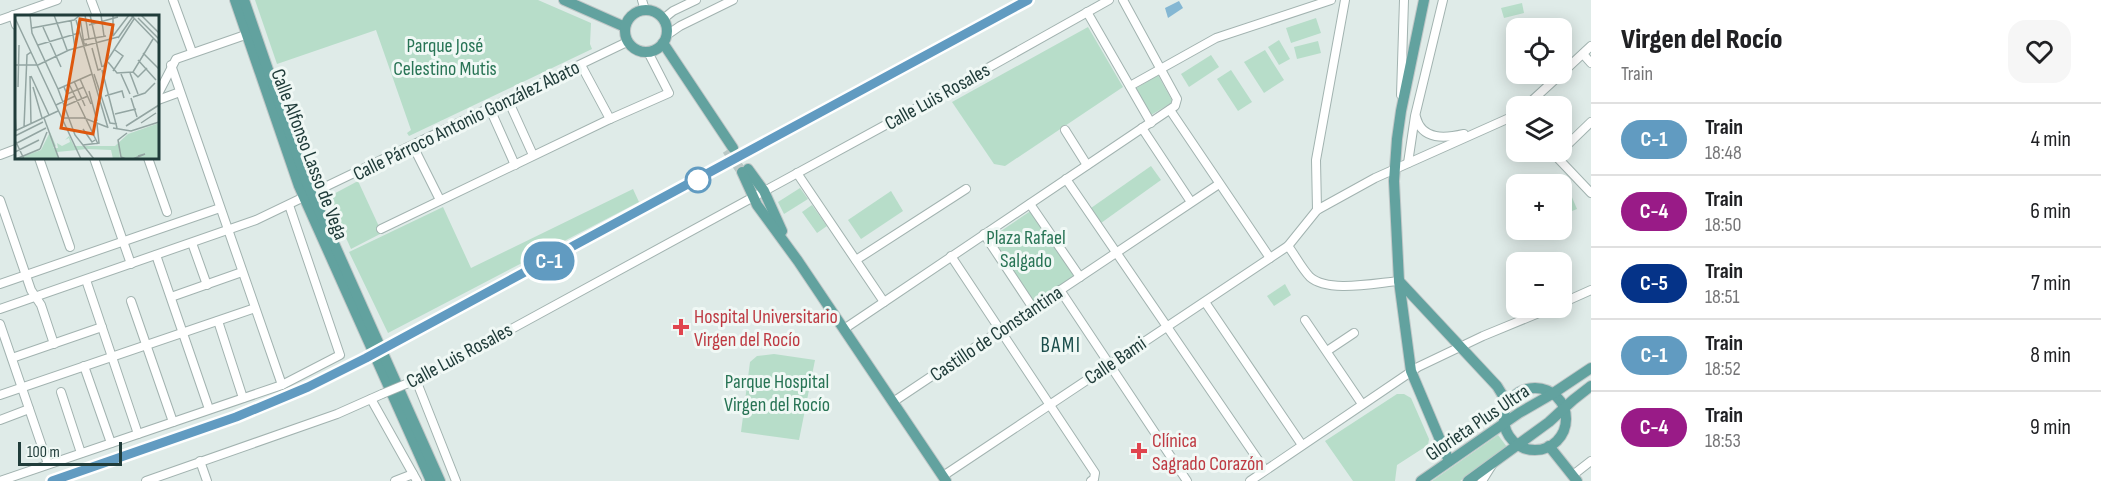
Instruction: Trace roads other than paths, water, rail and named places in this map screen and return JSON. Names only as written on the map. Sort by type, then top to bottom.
[{"type":"main road","name":"Calle Alfonso Lasso de Vega","points":[[235,0],[251,33],[308,196],[404,412]]},
{"type":"main road","name":"Calle Alfonso Lasso de Vega","points":[[244,0],[251,33]]},
{"type":"main road","points":[[564,0],[625,27]]},
{"type":"main road","points":[[1425,0],[1401,111],[1394,170],[1398,281],[1411,371],[1449,461]]},
{"type":"main road","points":[[659,45],[636,50],[627,42],[625,27],[627,21],[644,5],[663,19],[659,45],[730,149]]},
{"type":"main road","points":[[745,171],[779,225],[798,261],[945,478]]},
{"type":"main road","points":[[1398,281],[1497,386],[1508,404]]},
{"type":"main road","name":"Glorieta Plus Ultra","points":[[1421,481],[1504,423],[1591,368]]},
{"type":"main road","points":[[1497,386],[1522,392],[1536,389],[1552,394],[1563,409],[1565,426],[1554,447]]},
{"type":"main road","name":"Glorieta Plus Ultra","points":[[1468,481],[1550,422],[1591,386]]},
{"type":"main road","points":[[1522,392],[1508,404],[1504,414],[1507,432],[1518,446],[1534,450],[1554,447]]},
{"type":"main road","points":[[404,412],[431,481]]},
{"type":"main road","points":[[404,412],[440,481]]},
{"type":"main road","points":[[1554,447],[1575,478]]},
{"type":"street","points":[[0,20],[57,0]]},
{"type":"street","points":[[91,0],[97,15]]},
{"type":"street","points":[[173,0],[192,52]]},
{"type":"street","points":[[663,19],[673,11],[696,0]]},
{"type":"street","points":[[381,229],[533,155],[669,93],[659,45],[680,26],[733,0]]},
{"type":"street","name":"Calle Luis Rosales","points":[[146,481],[297,429],[416,380],[1109,0]]},
{"type":"street","points":[[844,329],[1175,106],[1177,99],[1123,0]]},
{"type":"street","points":[[1130,86],[1216,38],[1331,0]]},
{"type":"street","points":[[1345,0],[1316,160],[1317,210],[1375,178],[1506,120]]},
{"type":"street","points":[[1401,111],[1404,0]]},
{"type":"street","points":[[1408,163],[1415,116],[1443,0]]},
{"type":"street","points":[[1087,12],[1151,123]]},
{"type":"street","points":[[13,15],[15,22]]},
{"type":"street","points":[[159,92],[176,59],[251,33]]},
{"type":"street","name":"Calle Párroco Antonio González Abato","points":[[0,309],[228,231],[308,196],[627,42]]},
{"type":"street","points":[[1572,64],[1591,46]]},
{"type":"street","points":[[1583,54],[1591,63]]},
{"type":"street","points":[[581,64],[610,119]]},
{"type":"street","points":[[171,65],[282,385]]},
{"type":"street","points":[[1537,96],[1549,84]]},
{"type":"street","points":[[159,100],[180,92]]},
{"type":"street","points":[[508,100],[533,155]]},
{"type":"street","points":[[490,109],[515,165]]},
{"type":"street","points":[[1170,110],[1270,258]]},
{"type":"street","points":[[1415,116],[1424,132],[1436,137],[1451,137],[1485,129]]},
{"type":"street","points":[[1572,140],[1590,125]]},
{"type":"street","points":[[1142,129],[1191,202]]},
{"type":"street","points":[[1065,130],[1087,165]]},
{"type":"street","points":[[413,146],[440,200]]},
{"type":"street","points":[[0,155],[15,149]]},
{"type":"street","points":[[39,159],[70,247]]},
{"type":"street","points":[[94,159],[131,264]]},
{"type":"street","points":[[148,159],[166,212]]},
{"type":"street","points":[[1565,162],[1591,194]]},
{"type":"street","points":[[797,173],[885,302]]},
{"type":"street","points":[[1066,179],[1265,470]]},
{"type":"street","name":"Castillo de Constantina","points":[[893,402],[1220,183]]},
{"type":"street","points":[[856,260],[966,189]]},
{"type":"street","points":[[0,200],[26,275],[41,305],[54,344]]},
{"type":"street","points":[[1030,204],[1080,277]]},
{"type":"street","points":[[0,481],[282,385],[340,355],[289,205]]},
{"type":"street","points":[[0,284],[220,208]]},
{"type":"street","name":"Calle Bami","points":[[945,478],[1110,363],[1288,246],[1317,210]]},
{"type":"street","points":[[984,234],[1033,308]]},
{"type":"street","points":[[192,243],[207,285]]},
{"type":"street","points":[[1288,246],[1310,277],[1324,285],[1398,281]]},
{"type":"street","points":[[156,255],[209,409]]},
{"type":"street","points":[[951,256],[1049,406],[1093,479]]},
{"type":"street","points":[[171,297],[242,272]]},
{"type":"street","points":[[86,280],[138,434]]},
{"type":"street","points":[[1060,290],[1187,481]]},
{"type":"street","points":[[1572,299],[1591,290]]},
{"type":"street","points":[[131,301],[173,422]]},
{"type":"street","points":[[1205,302],[1302,445]]},
{"type":"street","points":[[0,395],[255,308]]},
{"type":"street","points":[[1250,481],[1411,371],[1460,346],[1527,318]]},
{"type":"street","points":[[1305,320],[1362,404]]},
{"type":"street","points":[[218,321],[243,398]]},
{"type":"street","points":[[0,324],[48,465]]},
{"type":"street","points":[[12,358],[102,327]]},
{"type":"street","points":[[1327,351],[1354,333]]},
{"type":"street","points":[[84,366],[111,443]]},
{"type":"street","points":[[416,380],[456,481]]},
{"type":"street","points":[[61,392],[81,453]]},
{"type":"street","points":[[371,399],[415,478],[395,481]]},
{"type":"street","points":[[0,420],[29,410]]},
{"type":"street","points":[[200,461],[207,481]]},
{"type":"street","points":[[1575,478],[1591,461]]},
{"type":"street","points":[[1482,481],[1492,465]]},
{"type":"water","points":[[1179,1],[1183,8],[1168,18],[1165,8]]},
{"type":"tunnel","points":[[727,150],[742,172]]},
{"type":"railway","points":[[52,481],[236,417],[308,387],[366,358],[1028,0]]},
{"type":"train","name":"C-1","points":[[52,481],[236,417],[308,387],[537,267],[1028,0]]},
{"type":"place","name":"Hospital Universitario Virgen del Rocío","points":[[681,327]]},
{"type":"place","name":"Clínica Sagrado Corazón","points":[[1139,451]]},
{"type":"district","name":"BAMI","points":[[1061,345]]},
{"type":"park label","name":"Parque José Celestino Mutis","points":[[445,56]]},
{"type":"park label","name":"Plaza Rafael Salgado","points":[[1026,248]]},
{"type":"park label","name":"Parque Hospital Virgen del Rocío","points":[[777,392]]}]
